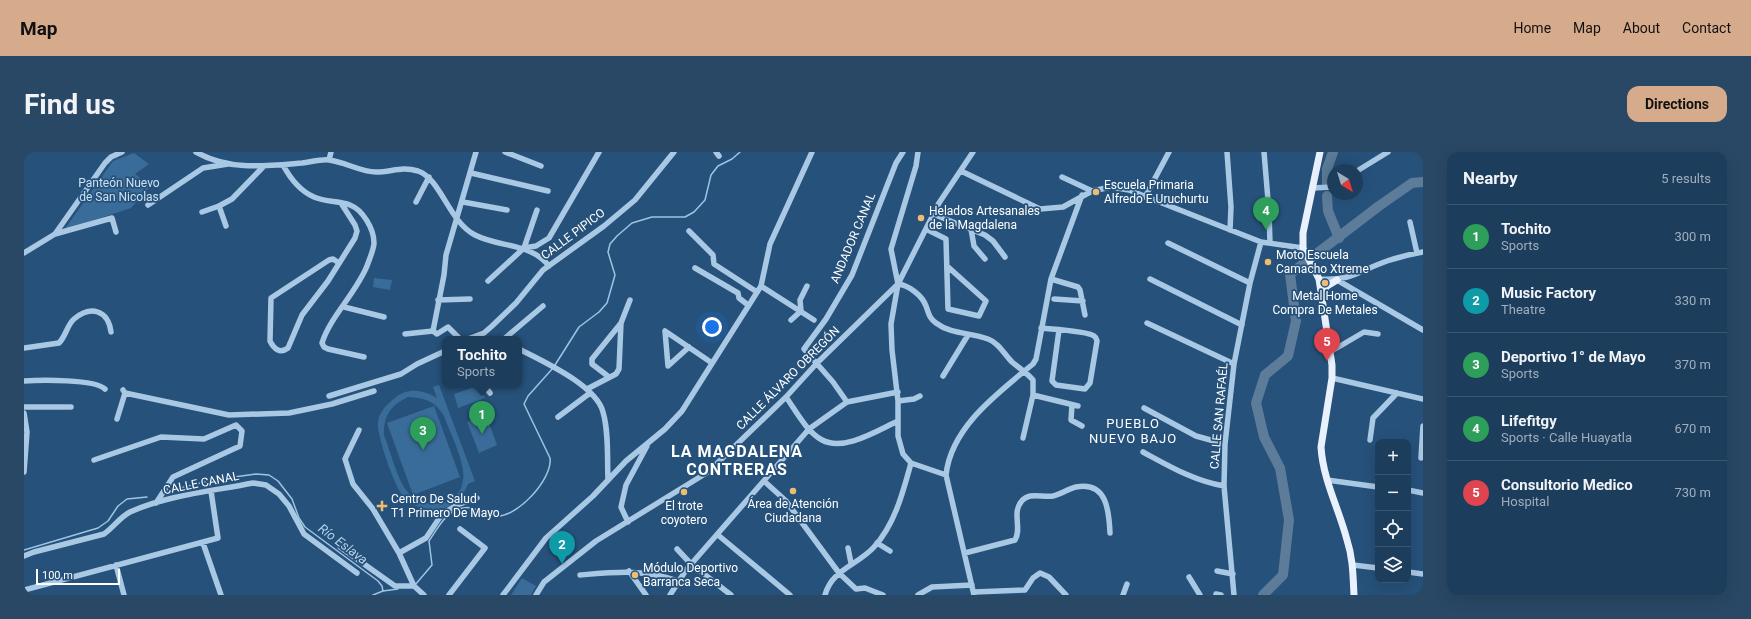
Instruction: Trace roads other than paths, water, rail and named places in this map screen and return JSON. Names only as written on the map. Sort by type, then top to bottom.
[{"type":"main road","points":[[1320,152],[1303,233],[1304,250],[1312,269],[1319,279],[1322,292],[1332,378],[1321,447],[1327,480],[1347,538],[1352,565],[1354,595]]},
{"type":"main road","points":[[1322,292],[1327,286],[1337,280]]},
{"type":"street","points":[[55,234],[105,163],[111,157],[122,152]]},
{"type":"street","points":[[196,152],[230,164],[245,167],[329,160],[376,172],[401,168],[418,171],[429,177],[457,220],[466,230],[477,236],[524,248],[542,257],[549,266]]},
{"type":"street","points":[[329,160],[331,152]]},
{"type":"street","points":[[433,331],[444,275],[446,255],[463,202],[476,152]]},
{"type":"street","points":[[505,152],[541,166]]},
{"type":"street","points":[[524,248],[536,246],[549,238],[599,152]]},
{"type":"street","name":"CALLE PIPICO","points":[[483,336],[516,303],[532,282],[549,266],[604,226],[635,200],[674,152]]},
{"type":"street","points":[[503,595],[546,538],[594,496],[608,479],[665,429],[682,411],[761,286],[770,244],[812,152]]},
{"type":"street","name":"ANDADOR CANAL","points":[[816,363],[804,349],[826,318],[852,275],[896,163],[903,152]]},
{"type":"street","points":[[898,284],[891,249],[916,166],[918,152]]},
{"type":"street","points":[[946,475],[911,463],[900,448],[898,392],[892,350],[891,324],[898,284],[939,203],[973,152]]},
{"type":"street","points":[[1145,197],[1168,152]]},
{"type":"street","points":[[1227,152],[1231,208],[1230,230]]},
{"type":"street","points":[[1264,152],[1270,216],[1270,244]]},
{"type":"street","points":[[1363,167],[1388,152]]},
{"type":"street","points":[[148,205],[203,168],[230,164]]},
{"type":"street","points":[[283,165],[288,175],[306,193],[315,198],[351,206],[360,212],[370,225],[374,242],[367,267],[344,307],[324,336],[322,343],[324,347],[328,349],[364,357]]},
{"type":"street","points":[[202,212],[219,206],[232,199],[264,166]]},
{"type":"street","points":[[961,171],[1040,209],[1063,207],[1082,195],[1111,187],[1129,190],[1261,242],[1304,250]]},
{"type":"street","points":[[471,173],[548,192]]},
{"type":"street","points":[[416,202],[429,177]]},
{"type":"street","points":[[1062,177],[1092,191]]},
{"type":"street","points":[[1312,188],[1327,187]]},
{"type":"street","points":[[1064,594],[1049,577],[1040,573],[1033,578],[1024,593],[974,594],[946,475],[954,448],[964,431],[992,399],[1033,364],[1036,359],[1051,279],[1082,195]]},
{"type":"street","points":[[463,202],[507,210]]},
{"type":"street","points":[[339,263],[333,260],[328,260],[271,298],[270,342],[273,347],[280,351],[288,348],[302,314],[339,263],[355,238],[357,231],[341,203]]},
{"type":"street","points":[[219,206],[226,226]]},
{"type":"street","points":[[488,281],[524,248],[537,210]]},
{"type":"street","points":[[933,214],[985,235],[993,241],[1005,257]]},
{"type":"street","points":[[24,253],[55,234],[112,218],[116,232]]},
{"type":"street","points":[[1410,222],[1417,253]]},
{"type":"street","points":[[926,229],[946,239],[948,309],[978,316],[986,301],[947,266]]},
{"type":"street","points":[[971,229],[974,246],[985,258]]},
{"type":"street","points":[[689,231],[713,255],[714,264],[756,292]]},
{"type":"street","name":"CALLE SAN RAFAÉL","points":[[1234,595],[1224,486],[1225,444],[1234,364],[1250,283],[1261,242]]},
{"type":"street","points":[[1168,243],[1250,283]]},
{"type":"street","points":[[1319,279],[1337,280],[1354,276],[1385,261],[1423,252]]},
{"type":"street","points":[[695,268],[738,293],[739,298],[748,305]]},
{"type":"street","points":[[1051,279],[1078,287],[1083,301],[1085,315]]},
{"type":"street","points":[[1150,280],[1242,325]]},
{"type":"street","points":[[1337,280],[1423,330]]},
{"type":"street","points":[[898,284],[906,285],[911,288],[925,304],[928,315],[937,324],[948,331],[988,339],[996,344],[1034,382],[1033,395],[1023,438]]},
{"type":"street","name":"CALLE ÁLVARO OBREGÓN","points":[[536,595],[544,582],[596,540],[628,522],[708,472],[786,396],[816,363],[898,284]]},
{"type":"street","points":[[761,286],[814,320]]},
{"type":"street","points":[[801,311],[800,300],[807,286]]},
{"type":"street","points":[[438,300],[470,299]]},
{"type":"street","points":[[1054,299],[1083,301]]},
{"type":"street","points":[[609,377],[592,364],[592,360],[621,323],[630,300]]},
{"type":"street","points":[[508,336],[543,306]]},
{"type":"street","points":[[344,307],[384,317]]},
{"type":"street","points":[[24,348],[59,343],[75,318],[93,311],[102,313],[106,317],[111,332]]},
{"type":"street","points":[[791,320],[801,311]]},
{"type":"street","points":[[558,417],[588,391],[616,374],[619,369],[621,323]]},
{"type":"street","points":[[1147,323],[1234,364]]},
{"type":"street","points":[[405,334],[433,331],[437,334],[448,327],[457,336]]},
{"type":"street","points":[[1041,328],[1059,330],[1091,334],[1097,339],[1090,383],[1085,389],[1056,385],[1052,381],[1059,330]]},
{"type":"street","points":[[689,347],[668,366],[665,331],[712,362]]},
{"type":"street","points":[[1330,352],[1364,332],[1378,334]]},
{"type":"street","points":[[943,376],[968,335]]},
{"type":"street","points":[[522,351],[563,373],[588,391],[603,411],[608,479]]},
{"type":"street","points":[[329,396],[401,374],[442,352]]},
{"type":"street","points":[[816,363],[847,402]]},
{"type":"street","points":[[1332,378],[1423,399]]},
{"type":"street","points":[[24,382],[50,381],[83,383],[101,386],[106,389]]},
{"type":"street","points":[[486,388],[490,393]]},
{"type":"street","points":[[117,419],[124,391],[229,415],[289,414],[332,404],[374,391]]},
{"type":"street","points":[[670,595],[678,581],[691,564],[809,429],[847,402],[898,392]]},
{"type":"street","points":[[1370,440],[1373,418],[1397,393]]},
{"type":"street","points":[[1033,395],[1078,406]]},
{"type":"street","points":[[786,396],[809,429],[822,440],[831,442],[854,441],[898,421]]},
{"type":"street","points":[[898,401],[914,399],[920,396]]},
{"type":"street","points":[[1072,405],[1071,420],[1082,426]]},
{"type":"street","points":[[24,407],[71,407]]},
{"type":"street","points":[[1144,408],[1196,436],[1225,444]]},
{"type":"street","points":[[24,413],[27,432],[24,472]]},
{"type":"street","points":[[94,460],[161,437],[204,439],[236,425],[240,427],[242,430],[240,446],[173,477],[156,503]]},
{"type":"street","points":[[1421,458],[1423,426]]},
{"type":"street","points":[[359,430],[345,459],[353,484],[373,509],[399,554],[414,586],[424,595]]},
{"type":"street","points":[[628,522],[621,506],[626,485],[649,442]]},
{"type":"street","points":[[1143,452],[1184,474],[1203,482],[1224,486]]},
{"type":"street","points":[[825,595],[827,586],[838,573],[869,552],[877,543],[898,509],[911,463]]},
{"type":"street","points":[[1327,480],[1375,486]]},
{"type":"street","points":[[764,481],[789,506],[838,573],[856,589],[864,588],[883,595]]},
{"type":"street","name":"CALLE CANAL","points":[[24,556],[34,552],[104,534],[128,513],[156,503],[173,498],[253,483],[266,485],[279,494],[289,506],[304,534],[357,573]]},
{"type":"street","points":[[965,553],[1015,540],[1018,535],[1018,510],[1021,501],[1025,498],[1029,496],[1052,496],[1084,486],[1091,487],[1099,492],[1108,505],[1110,533]]},
{"type":"street","points":[[1411,490],[1423,492]]},
{"type":"street","points":[[24,590],[218,538],[211,491]]},
{"type":"street","points":[[399,554],[426,538],[442,514],[457,505],[477,498]]},
{"type":"street","points":[[449,595],[485,548],[460,529]]},
{"type":"street","points":[[718,534],[790,595]]},
{"type":"street","points":[[203,543],[221,595]]},
{"type":"street","points":[[877,543],[890,551]]},
{"type":"street","points":[[340,546],[395,586],[414,586]]},
{"type":"street","points":[[848,548],[851,563]]},
{"type":"street","points":[[676,549],[691,564],[731,595]]},
{"type":"street","points":[[116,565],[124,595]]},
{"type":"street","points":[[1352,565],[1375,568]]},
{"type":"street","points":[[580,575],[629,571],[658,574],[678,581]]},
{"type":"street","points":[[629,571],[646,595]]},
{"type":"street","points":[[1217,571],[1233,574]]},
{"type":"street","points":[[1411,572],[1423,574]]},
{"type":"street","points":[[1189,577],[1200,595]]},
{"type":"street","points":[[1123,595],[1126,584]]},
{"type":"street","points":[[918,595],[932,587],[972,585]]},
{"type":"waterway","points":[[555,365],[579,327],[599,312],[607,303],[615,275],[608,252],[610,244],[632,223],[652,217],[685,217],[694,212],[705,200],[711,175],[718,166],[732,159],[740,152]]},
{"type":"waterway","points":[[1329,164],[1333,152]]},
{"type":"waterway","points":[[1263,595],[1283,575],[1289,520],[1280,468],[1264,437],[1256,403],[1265,375],[1288,356],[1296,321],[1290,274],[1379,206],[1412,183],[1423,182]]},
{"type":"waterway","points":[[1327,200],[1328,211],[1339,238]]},
{"type":"waterway","points":[[415,585],[432,565],[429,541],[446,517],[454,511],[466,508],[475,509],[489,515],[504,515],[522,505],[532,496],[546,476],[550,458],[524,404],[528,396],[553,368]]},
{"type":"waterway","name":"Río Eslava","points":[[169,491],[212,480],[256,474],[269,475],[278,481],[292,499],[299,518],[305,527],[378,581],[382,586],[383,591]]},
{"type":"waterway","name":"Río Eslava","points":[[24,550],[98,528],[108,521],[118,506],[127,499],[147,497]]},
{"type":"waterway","name":"Río Eslava","points":[[373,595],[383,591],[398,589]]},
{"type":"place","name":"Escuela Primaria Alfredo E Uruchurtu","points":[[1096,192]]},
{"type":"place","name":"Helados Artesanales de la Magdalena","points":[[921,218]]},
{"type":"place","name":"Lifefitgy","points":[[1266,230]]},
{"type":"place","name":"Moto Escuela Camacho Xtreme","points":[[1268,262]]},
{"type":"place","name":"Metal Home Compra De Metales","points":[[1325,283]]},
{"type":"place","name":"Consultorio Medico","points":[[1327,361]]},
{"type":"place","name":"Tochito","points":[[482,434]]},
{"type":"place","name":"Deportivo 1° de Mayo","points":[[423,450]]},
{"type":"place","name":"Área de Atención Ciudadana","points":[[793,491]]},
{"type":"place","name":"El trote coyotero","points":[[684,492]]},
{"type":"place","name":"Centro De Salud T1 Primero De Mayo","points":[[382,506]]},
{"type":"place","name":"Music Factory","points":[[562,564]]},
{"type":"place","name":"Módulo Deportivo Barranca Seca","points":[[635,575]]},
{"type":"district","name":"PUEBLO NUEVO BAJO","points":[[1133,430]]},
{"type":"district","name":"LA MAGDALENA CONTRERAS","points":[[737,460]]},
{"type":"park label","name":"Panteón Nuevo de San Nicolas","points":[[119,190]]}]
